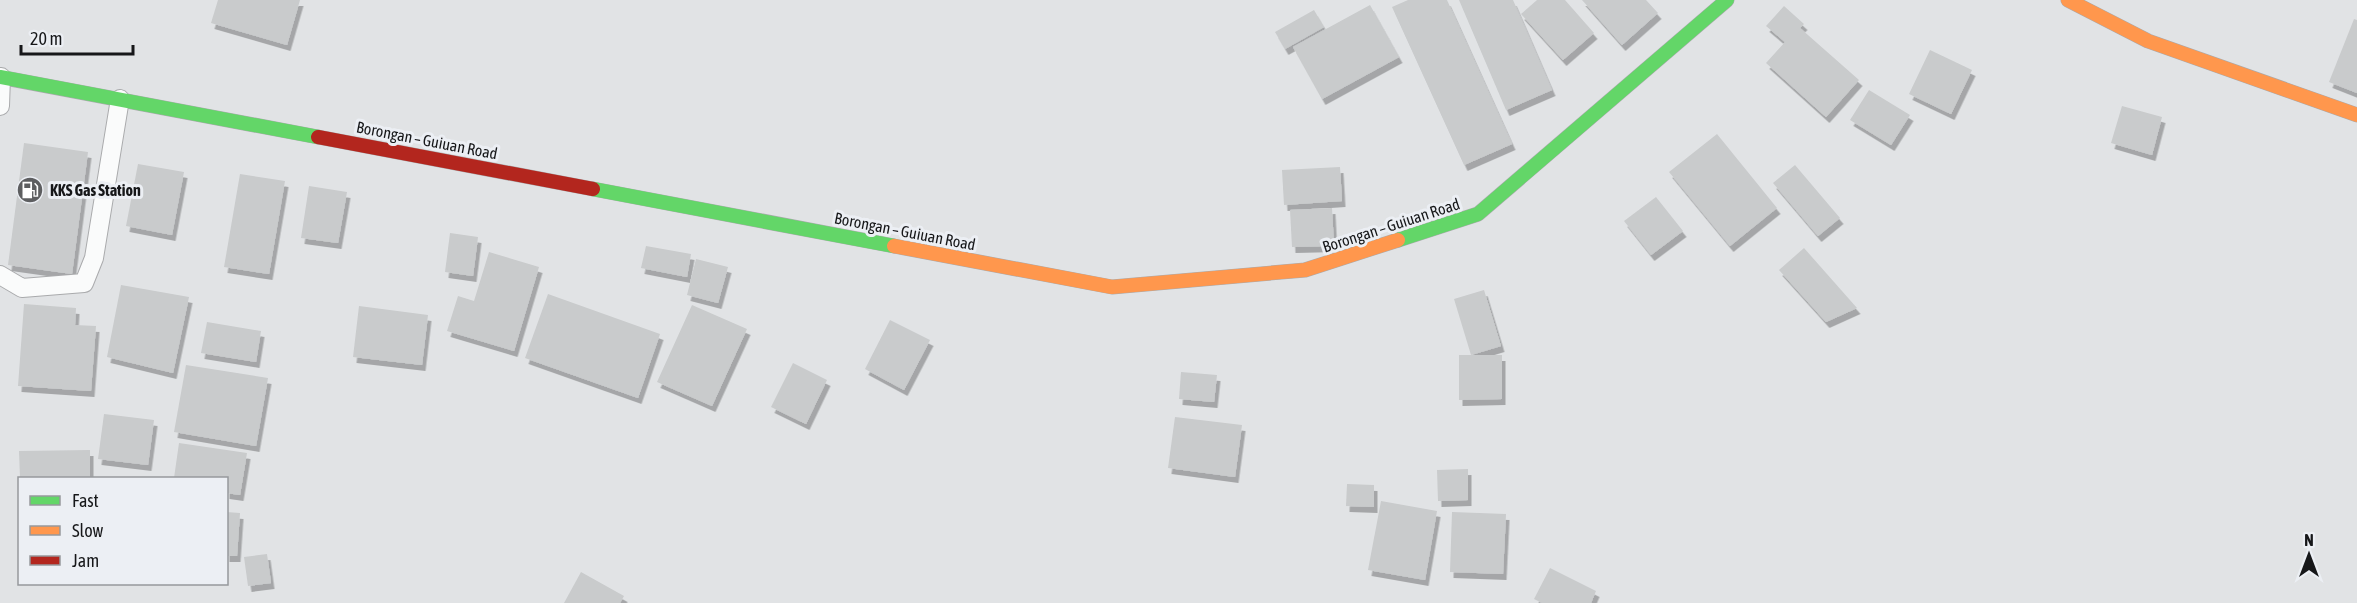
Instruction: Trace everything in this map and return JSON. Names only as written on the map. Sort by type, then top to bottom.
[{"type":"main road","name":"Borongan – Guiuan Road","points":[[0,77],[1112,286],[1305,270],[1478,214],[1726,0]]},
{"type":"main road","points":[[2068,0],[2148,41],[2357,115]]},
{"type":"lane","points":[[0,77],[0,106]]},
{"type":"lane","points":[[0,274],[22,288],[84,284],[94,258],[120,99]]},
{"type":"building","points":[[218,0],[300,0],[287,45],[211,23]]},
{"type":"building","points":[[1408,0],[1447,0],[1512,144],[1464,165],[1392,7]]},
{"type":"building","points":[[1459,0],[1513,0],[1552,90],[1506,110]]},
{"type":"building","points":[[1537,0],[1565,0],[1594,33],[1563,60],[1521,14]]},
{"type":"building","points":[[1582,0],[1646,0],[1658,13],[1622,45]]},
{"type":"building","points":[[1370,5],[1399,57],[1322,99],[1293,47]]},
{"type":"building","points":[[1784,6],[1804,24],[1800,28],[1859,80],[1826,117],[1766,63],[1785,42],[1766,26]]},
{"type":"building","points":[[1314,10],[1324,27],[1285,49],[1275,32]]},
{"type":"building","points":[[2354,19],[2357,20],[2357,93],[2329,82]]},
{"type":"building","points":[[1930,50],[1972,70],[1951,114],[1909,94]]},
{"type":"building","points":[[1869,90],[1910,115],[1891,145],[1850,120]]},
{"type":"building","points":[[2122,106],[2162,117],[2152,155],[2111,143]]},
{"type":"building","points":[[1717,134],[1777,208],[1730,246],[1669,172]]},
{"type":"building","points":[[24,143],[88,152],[72,274],[8,265]]},
{"type":"building","points":[[138,164],[184,172],[172,235],[126,226]]},
{"type":"building","points":[[1795,165],[1840,218],[1818,236],[1773,183]]},
{"type":"building","points":[[1340,167],[1342,201],[1284,205],[1282,170]]},
{"type":"building","points":[[240,174],[285,181],[269,274],[224,267]]},
{"type":"building","points":[[309,186],[347,192],[338,243],[301,238]]},
{"type":"building","points":[[1656,197],[1683,231],[1651,255],[1624,221]]},
{"type":"building","points":[[1332,208],[1334,246],[1292,247],[1290,210]]},
{"type":"building","points":[[450,233],[478,237],[473,276],[445,272]]},
{"type":"building","points":[[646,246],[691,254],[687,277],[641,268]]},
{"type":"building","points":[[1804,248],[1857,308],[1826,322],[1779,270]]},
{"type":"building","points":[[489,252],[539,267],[514,351],[447,331],[458,296],[474,301]]},
{"type":"building","points":[[696,259],[728,267],[718,303],[687,295]]},
{"type":"building","points":[[121,285],[189,297],[173,373],[107,357]]},
{"type":"building","points":[[1484,290],[1501,346],[1471,355],[1454,299]]},
{"type":"building","points":[[548,294],[660,334],[638,398],[525,358]]},
{"type":"building","points":[[24,304],[76,308],[75,325],[96,326],[91,391],[18,386]]},
{"type":"building","points":[[692,305],[747,329],[712,406],[657,382]]},
{"type":"building","points":[[359,306],[428,315],[422,365],[353,357]]},
{"type":"building","points":[[890,320],[930,340],[904,390],[865,369]]},
{"type":"building","points":[[207,322],[261,331],[256,362],[201,353]]},
{"type":"building","points":[[1459,355],[1502,355],[1502,399],[1459,400]]},
{"type":"building","points":[[793,363],[827,380],[806,424],[771,407]]},
{"type":"building","points":[[186,365],[268,378],[256,446],[174,432]]},
{"type":"building","points":[[1181,372],[1217,375],[1214,402],[1179,399]]},
{"type":"building","points":[[104,414],[154,420],[148,465],[98,459]]},
{"type":"building","points":[[1175,417],[1242,425],[1235,477],[1168,468]]},
{"type":"building","points":[[179,443],[247,453],[240,495],[228,493],[228,477],[174,477]]},
{"type":"building","points":[[90,450],[90,477],[20,477],[19,451]]},
{"type":"building","points":[[1468,469],[1468,500],[1438,501],[1437,470]]},
{"type":"building","points":[[1347,484],[1374,485],[1374,507],[1346,506]]},
{"type":"building","points":[[1381,501],[1437,511],[1425,580],[1368,570]]},
{"type":"building","points":[[228,512],[240,513],[237,556],[228,556]]},
{"type":"building","points":[[1452,512],[1506,514],[1503,574],[1450,572]]},
{"type":"building","points":[[267,554],[271,583],[248,586],[244,557]]},
{"type":"building","points":[[1550,568],[1596,591],[1591,603],[1542,603],[1534,599]]},
{"type":"building","points":[[581,572],[624,596],[620,603],[564,603]]},
{"type":"traffic: fast","points":[[1398,240],[1478,214],[1727,0]]},
{"type":"traffic: fast","points":[[0,77],[318,137]]},
{"type":"traffic: fast","points":[[593,189],[894,246]]},
{"type":"traffic: slow","points":[[2068,0],[2148,41],[2357,115]]},
{"type":"traffic: slow","points":[[894,246],[1112,287],[1305,270],[1398,240]]},
{"type":"traffic: jam","points":[[318,137],[593,189]]},
{"type":"place","name":"KKS Gas Station","points":[[30,190]]}]
